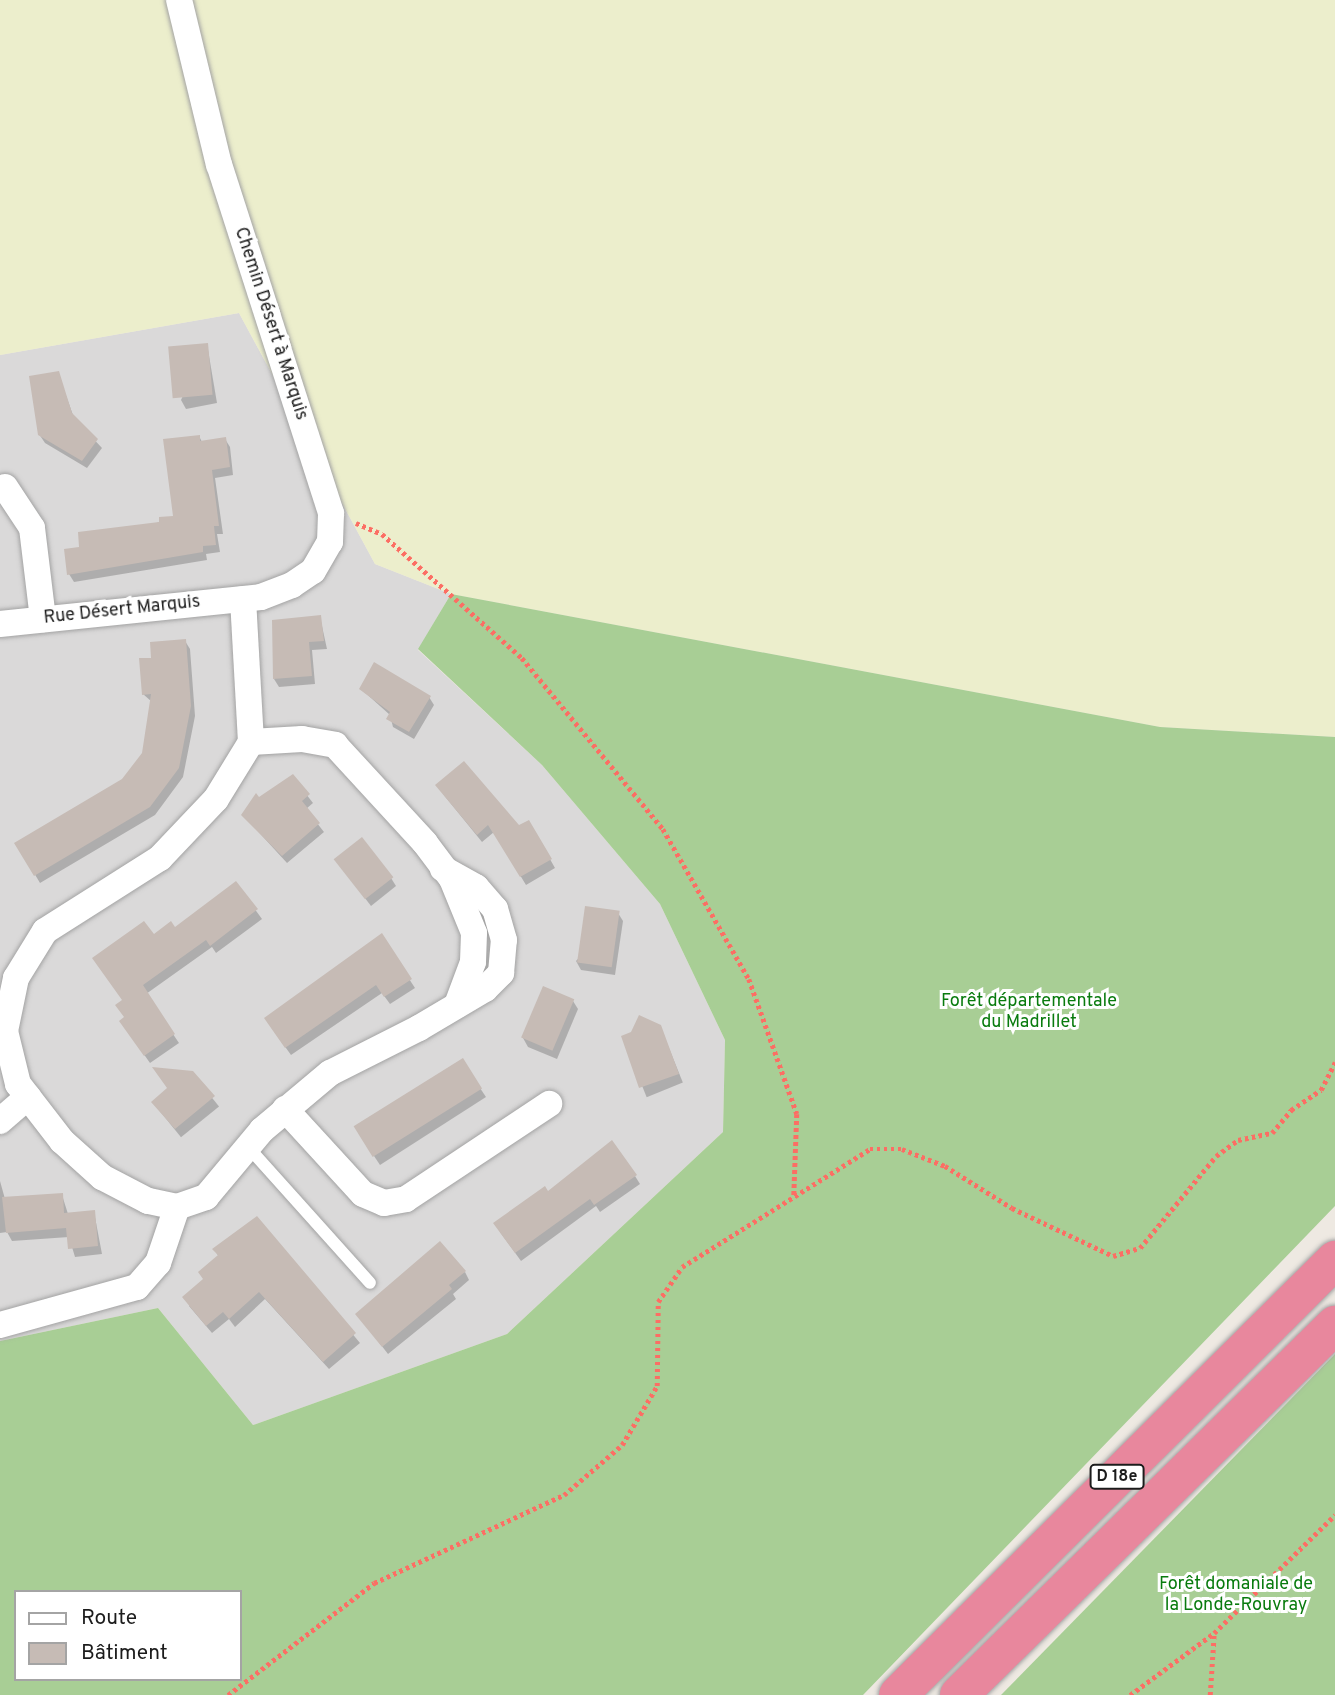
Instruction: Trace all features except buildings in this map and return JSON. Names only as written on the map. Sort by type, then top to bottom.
[{"type":"highway","name":"D 18e","points":[[898,1695],[1335,1260]]},
{"type":"highway","name":"D 18e","points":[[959,1695],[1335,1325]]},
{"type":"street","name":"Chemin Désert à Marquis","points":[[179,0],[219,165],[331,513],[330,542],[313,571],[292,585],[243,599]]},
{"type":"street","points":[[5,487],[32,528],[43,620]]},
{"type":"street","points":[[243,599],[251,742],[216,799],[160,858],[45,931],[16,978],[4,1013],[5,1031],[18,1084],[62,1141],[102,1177],[148,1201],[177,1207],[206,1197],[285,1110],[330,1073],[457,1005],[473,962],[474,933],[465,905],[443,869],[390,800],[335,745],[302,739],[251,742]]},
{"type":"street","name":"Rue Désert Marquis","points":[[0,624],[243,599]]},
{"type":"street","points":[[0,1121],[29,1097]]},
{"type":"street","points":[[285,1110],[362,1194],[384,1203],[407,1199],[549,1104]]},
{"type":"street","points":[[0,1325],[137,1287],[158,1263],[177,1207]]},
{"type":"lane","points":[[249,1148],[370,1283]]},
{"type":"path","points":[[331,513],[382,534],[522,658],[663,829],[749,979],[797,1114],[794,1197]]},
{"type":"path","points":[[228,1695],[374,1583],[564,1495],[622,1445],[657,1386],[657,1302],[682,1268],[870,1149],[902,1149],[945,1166],[1012,1208],[1114,1256],[1140,1248],[1216,1156],[1238,1140],[1272,1133],[1291,1110],[1321,1090],[1335,1062]]},
{"type":"path","points":[[1130,1695],[1214,1633],[1335,1515]]},
{"type":"path","points":[[1210,1695],[1214,1633]]},
{"type":"shaded area","points":[[239,313],[375,564],[451,594],[418,650],[542,765],[660,904],[725,1040],[723,1132],[507,1334],[253,1425],[158,1308],[0,1341],[0,355]]},
{"type":"green space","points":[[0,0],[1335,0],[1335,737],[1160,727],[451,594],[375,564],[239,313],[0,355]]},
{"type":"green space","name":"Forêt départementale du Madrillet","points":[[451,594],[1160,727],[1335,737],[1335,1206],[863,1695],[0,1695],[0,1341],[158,1308],[253,1425],[507,1334],[723,1132],[725,1040],[660,904],[542,765],[418,649]]},
{"type":"green space","name":"Forêt domaniale de la Londe-Rouvray","points":[[1335,1354],[1335,1695],[1001,1695]]}]
